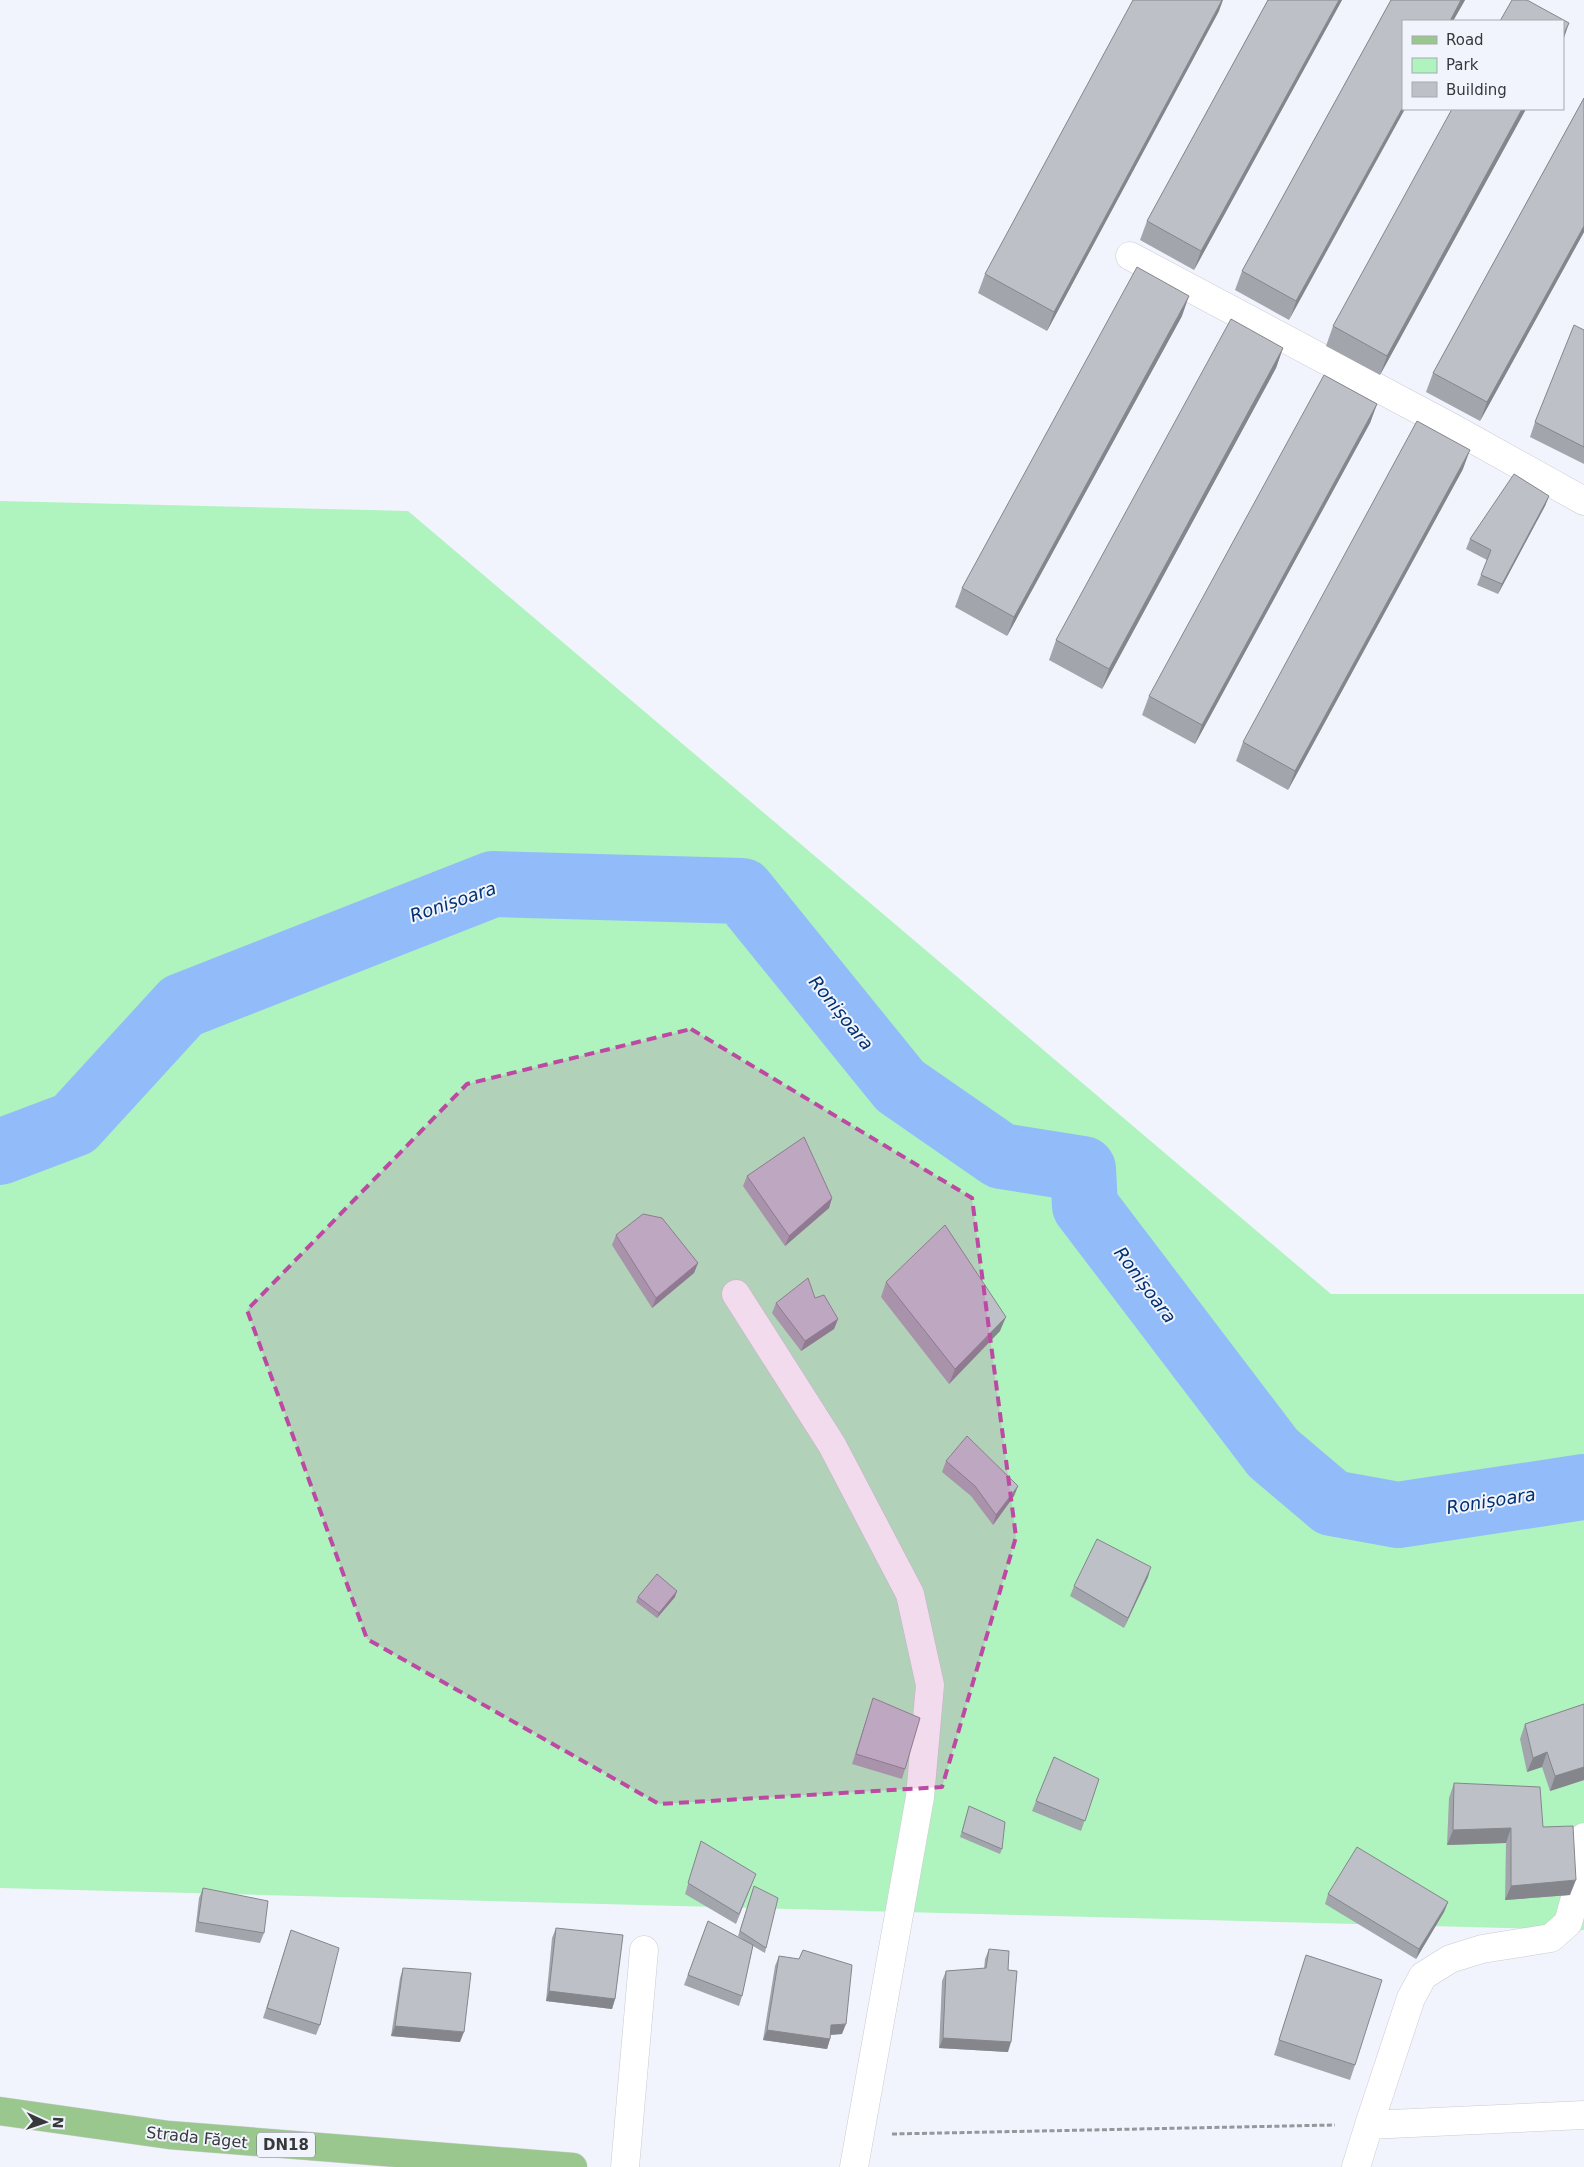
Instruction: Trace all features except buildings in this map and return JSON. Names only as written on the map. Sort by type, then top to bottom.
[{"type":"main road","name":"Strada Făget","points":[[0,2111],[169,2135],[453,2163],[574,2167]]},
{"type":"street","points":[[1130,256],[1451,427],[1584,501]]},
{"type":"street","points":[[736,1294],[832,1445],[910,1594],[930,1684],[920,1797],[854,2167]]},
{"type":"street","points":[[1356,2167],[1368,2124],[1411,1998],[1423,1976],[1450,1959],[1474,1951],[1514,1942],[1551,1938],[1568,1923],[1580,1880],[1584,1837]]},
{"type":"street","points":[[625,2167],[644,1950]]},
{"type":"street","points":[[1368,2124],[1584,2115]]},
{"type":"path","points":[[859,2135],[1368,2124]]},
{"type":"highlighted area","points":[[691,1029],[972,1198],[1016,1537],[942,1787],[659,1804],[367,1639],[247,1310],[467,1084]]},
{"type":"green space","points":[[0,501],[408,511],[1331,1294],[1584,1294],[1584,1930],[0,1888]]},
{"type":"waterway","name":"Ronișoara","points":[[0,1152],[74,1124],[182,1006],[493,884],[742,891],[900,1086],[1001,1156],[1083,1169],[1085,1206],[1273,1453],[1332,1503],[1398,1515],[1584,1487]]}]
